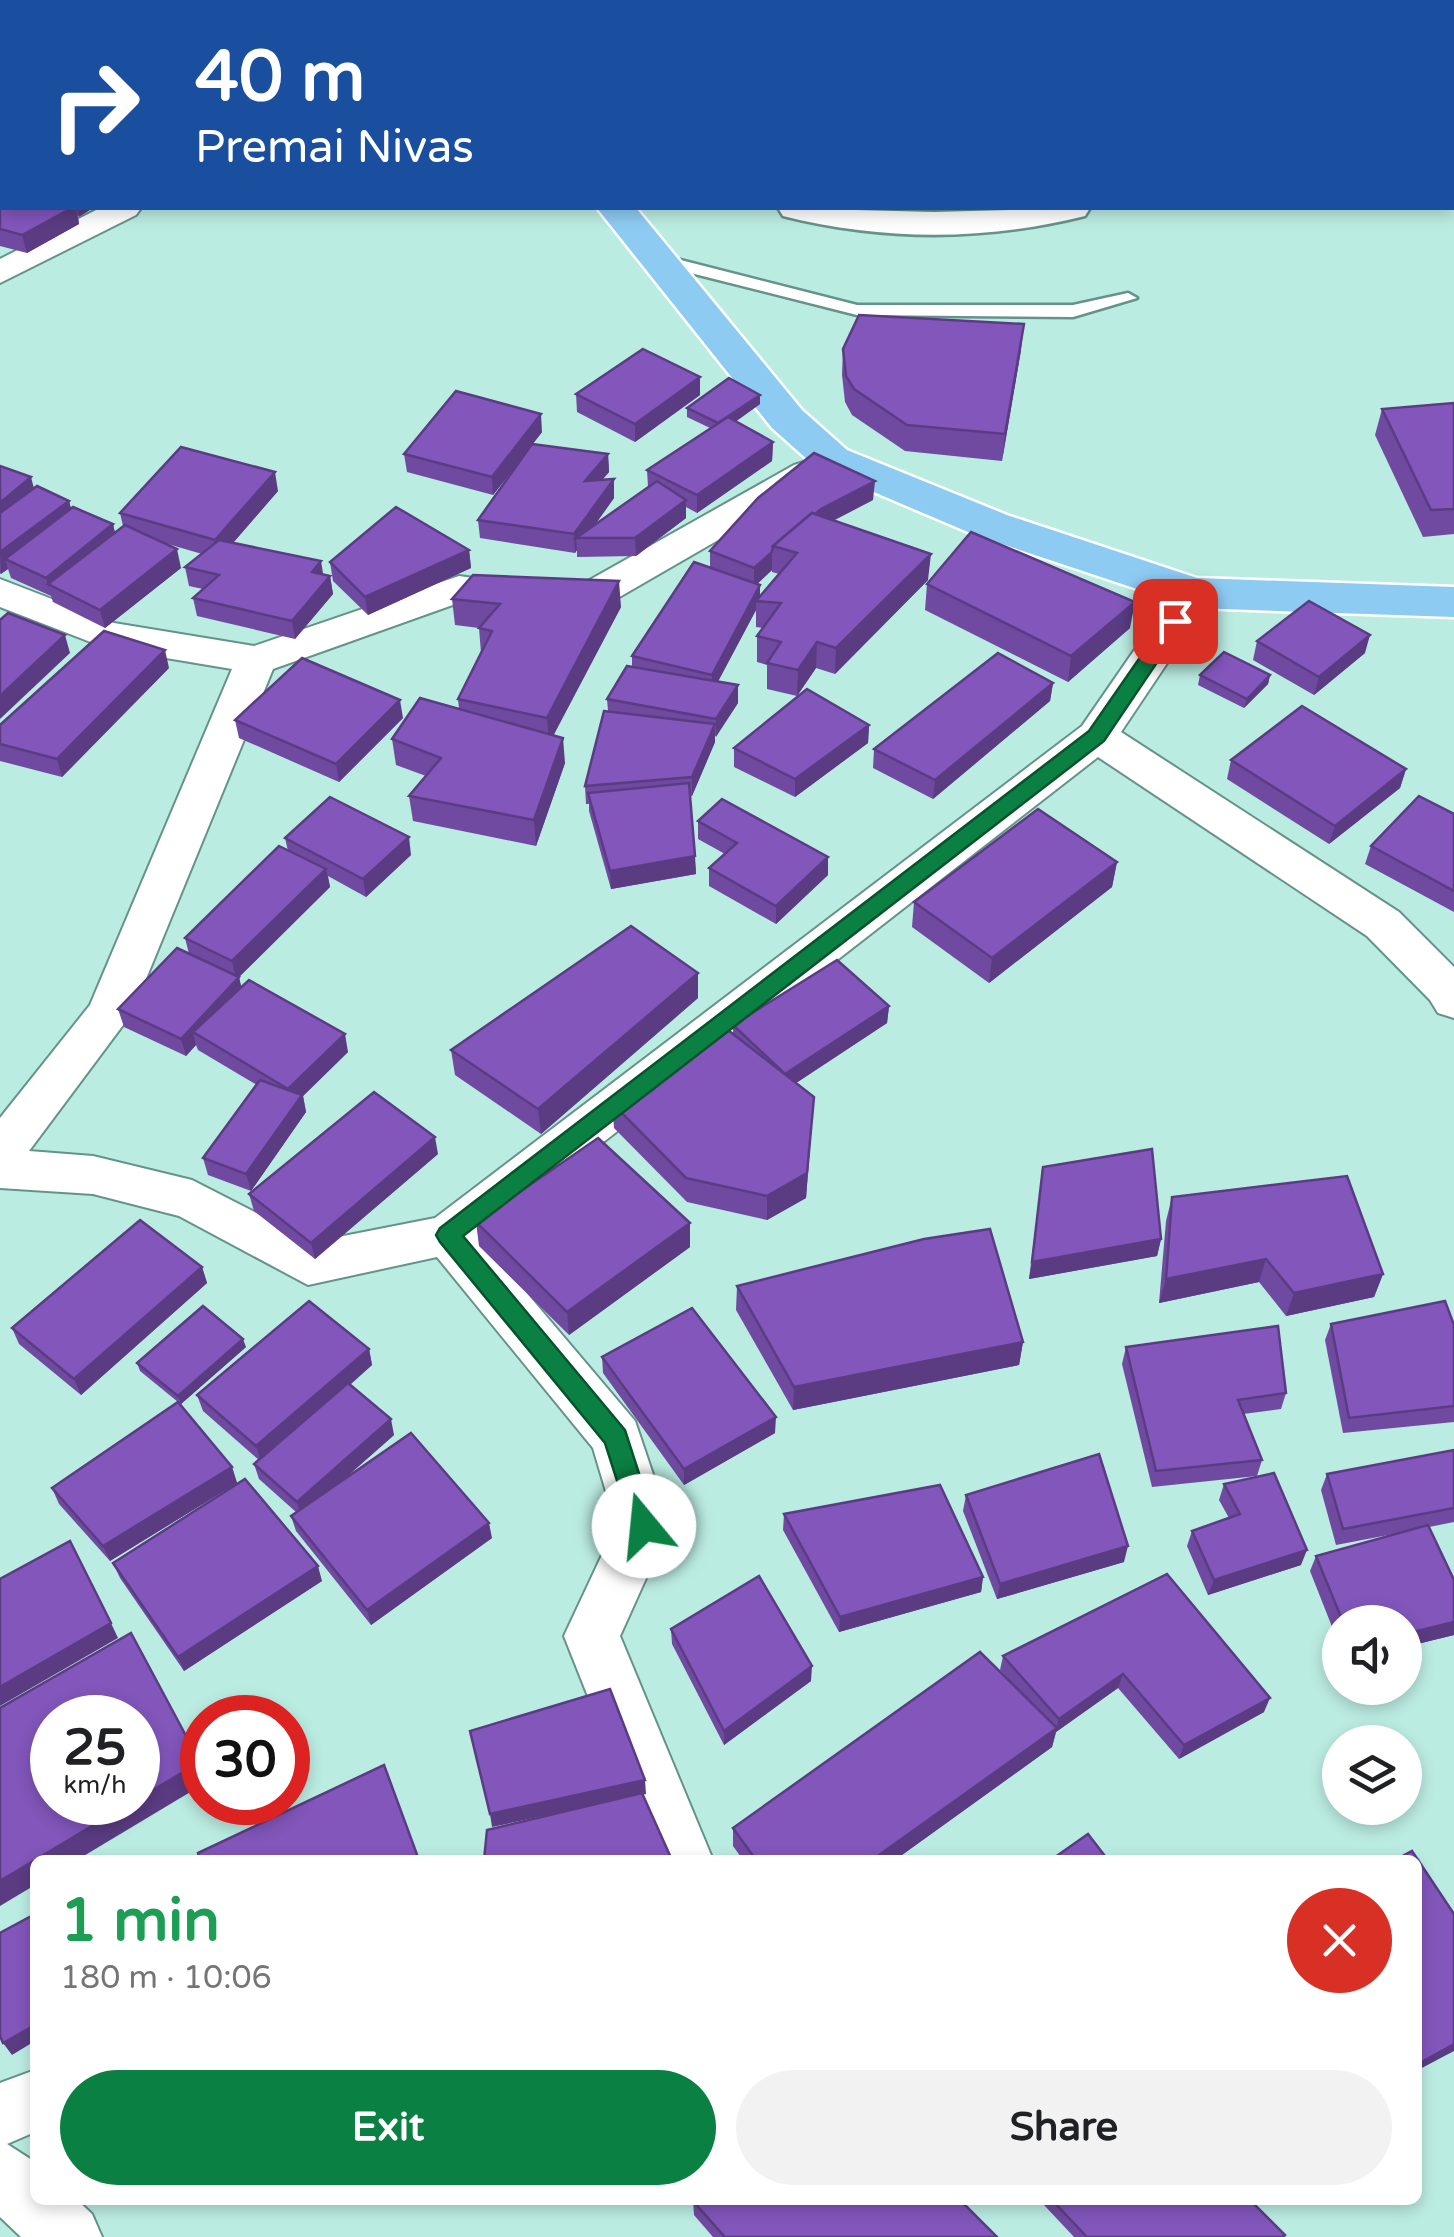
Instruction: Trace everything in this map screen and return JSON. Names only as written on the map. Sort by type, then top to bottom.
[{"type":"main road","points":[[618,210],[787,419],[832,459],[991,525],[1194,593],[1454,602]]},
{"type":"main road","points":[[805,210],[846,220],[936,226],[1063,210]]},
{"type":"street","points":[[0,272],[120,210]]},
{"type":"street","points":[[0,592],[106,635],[256,660],[459,589],[576,605],[832,459]]},
{"type":"street","points":[[0,1169],[93,1175],[192,1200],[308,1264],[448,1235],[1096,736],[1194,593]]},
{"type":"street","points":[[0,1153],[109,1013],[256,660]]},
{"type":"street","points":[[1096,736],[1383,924],[1447,988],[1454,1001]]},
{"type":"street","points":[[448,1235],[616,1437],[644,1526],[592,1636],[681,1855]]},
{"type":"street","points":[[0,2115],[30,2103]]},
{"type":"street","points":[[0,2173],[30,2201]]},
{"type":"street","points":[[34,2205],[69,2237]]},
{"type":"lane","points":[[657,258],[857,310],[1073,311],[1128,298]]},
{"type":"building","points":[[0,210],[68,210],[22,235],[0,229]]},
{"type":"building","points":[[859,315],[1024,324],[1005,434],[907,425],[854,389],[846,376],[843,349]]},
{"type":"building","points":[[643,349],[700,377],[635,424],[576,394]]},
{"type":"building","points":[[729,378],[760,395],[718,423],[687,408]]},
{"type":"building","points":[[456,391],[541,414],[492,477],[404,454]]},
{"type":"building","points":[[1454,403],[1454,509],[1431,510],[1382,409]]},
{"type":"building","points":[[728,417],[773,442],[697,495],[647,470]]},
{"type":"building","points":[[532,444],[608,454],[585,481],[614,479],[574,534],[478,520]]},
{"type":"building","points":[[181,447],[275,472],[215,540],[120,513]]},
{"type":"building","points":[[814,453],[875,481],[812,513],[754,568],[710,551],[758,498]]},
{"type":"building","points":[[0,466],[31,477],[0,503]]},
{"type":"building","points":[[657,481],[686,500],[635,538],[576,538]]},
{"type":"building","points":[[37,486],[69,501],[0,552],[0,513]]},
{"type":"building","points":[[73,507],[113,524],[46,578],[5,559]]},
{"type":"building","points":[[396,507],[469,550],[365,597],[330,562]]},
{"type":"building","points":[[812,513],[931,554],[836,648],[817,642],[798,670],[767,663],[781,642],[757,636],[781,603],[756,601],[797,553],[773,546]]},
{"type":"building","points":[[125,525],[177,549],[100,610],[48,584]]},
{"type":"building","points":[[971,532],[1135,602],[1071,656],[927,584]]},
{"type":"building","points":[[219,540],[321,561],[312,572],[330,576],[292,621],[193,598],[219,575],[185,567]]},
{"type":"building","points":[[694,562],[760,585],[712,675],[632,656]]},
{"type":"building","points":[[473,575],[619,581],[547,718],[458,699],[492,631],[479,628],[500,604],[452,599]]},
{"type":"building","points":[[1309,601],[1370,635],[1319,677],[1257,641]]},
{"type":"building","points":[[8,613],[65,635],[0,696],[0,620]]},
{"type":"building","points":[[104,631],[165,650],[57,759],[0,744],[0,725]]},
{"type":"building","points":[[1224,652],[1270,675],[1247,699],[1200,675]]},
{"type":"building","points":[[998,653],[1053,683],[935,780],[874,749]]},
{"type":"building","points":[[302,658],[400,700],[336,764],[235,720]]},
{"type":"building","points":[[627,666],[738,685],[716,719],[607,699]]},
{"type":"building","points":[[807,689],[869,725],[795,779],[734,748]]},
{"type":"building","points":[[420,698],[563,738],[534,820],[409,796],[441,758],[392,739]]},
{"type":"building","points":[[1302,706],[1406,769],[1335,826],[1231,760]]},
{"type":"building","points":[[604,711],[715,724],[692,777],[585,786]]},
{"type":"building","points":[[689,783],[695,856],[610,871],[588,793]]},
{"type":"building","points":[[1419,796],[1454,814],[1454,891],[1371,846]]},
{"type":"building","points":[[330,797],[409,837],[363,879],[285,838]]},
{"type":"building","points":[[722,799],[828,857],[776,906],[709,868],[737,843],[698,821]]},
{"type":"building","points":[[1038,809],[1117,862],[992,958],[914,902]]},
{"type":"building","points":[[279,846],[326,869],[232,961],[185,938]]},
{"type":"building","points":[[631,926],[698,973],[538,1109],[451,1050]]},
{"type":"building","points":[[177,948],[239,977],[181,1039],[118,1009]]},
{"type":"building","points":[[837,960],[889,1006],[785,1074],[733,1025]]},
{"type":"building","points":[[249,980],[345,1034],[288,1089],[193,1032]]},
{"type":"building","points":[[728,1030],[814,1097],[807,1173],[767,1196],[686,1178],[612,1103]]},
{"type":"building","points":[[260,1080],[302,1095],[246,1174],[203,1158]]},
{"type":"building","points":[[374,1092],[435,1137],[311,1243],[249,1194]]},
{"type":"building","points":[[598,1138],[690,1223],[567,1312],[476,1222]]},
{"type":"building","points":[[1152,1149],[1161,1239],[1032,1262],[1043,1167]]},
{"type":"building","points":[[1347,1176],[1383,1274],[1294,1293],[1266,1259],[1166,1279],[1172,1197]]},
{"type":"building","points":[[140,1220],[202,1267],[74,1379],[12,1328]]},
{"type":"building","points":[[990,1229],[1023,1342],[794,1387],[737,1286],[924,1239]]},
{"type":"building","points":[[309,1301],[369,1349],[256,1446],[197,1395]]},
{"type":"building","points":[[1445,1301],[1454,1325],[1454,1406],[1349,1418],[1331,1324]]},
{"type":"building","points":[[203,1306],[243,1339],[178,1396],[137,1363]]},
{"type":"building","points":[[692,1308],[776,1417],[684,1469],[602,1357]]},
{"type":"building","points":[[1278,1326],[1286,1393],[1238,1400],[1262,1460],[1156,1471],[1126,1347]]},
{"type":"building","points":[[348,1383],[391,1419],[297,1502],[254,1464]]},
{"type":"building","points":[[178,1402],[232,1467],[103,1546],[52,1488]]},
{"type":"building","points":[[411,1433],[489,1523],[367,1610],[291,1516]]},
{"type":"building","points":[[1454,1450],[1454,1508],[1343,1529],[1327,1474]]},
{"type":"building","points":[[1099,1454],[1128,1546],[1000,1584],[966,1495]]},
{"type":"building","points":[[1274,1473],[1307,1550],[1214,1580],[1192,1531],[1240,1514],[1224,1484]]},
{"type":"building","points":[[245,1479],[318,1566],[178,1657],[113,1563]]},
{"type":"building","points":[[940,1485],[983,1577],[840,1617],[784,1514]]},
{"type":"building","points":[[1428,1525],[1454,1580],[1454,1622],[1422,1630],[1422,1605],[1336,1605],[1316,1556]]},
{"type":"building","points":[[70,1541],[111,1623],[0,1687],[0,1579]]},
{"type":"building","points":[[1167,1574],[1270,1698],[1184,1745],[1123,1674],[1059,1719],[1003,1656]]},
{"type":"building","points":[[759,1576],[812,1666],[724,1731],[671,1629]]},
{"type":"building","points":[[131,1633],[180,1725],[180,1774],[160,1786],[160,1695],[30,1695],[30,1825],[94,1825],[43,1855],[30,1855],[30,1863],[0,1881],[0,1708]]},
{"type":"building","points":[[980,1652],[1057,1728],[879,1855],[752,1855],[733,1828]]},
{"type":"building","points":[[610,1689],[645,1780],[490,1814],[470,1731]]},
{"type":"building","points":[[384,1765],[417,1855],[199,1855],[257,1825],[310,1825],[310,1800]]},
{"type":"building","points":[[642,1793],[670,1855],[484,1855],[487,1830]]},
{"type":"building","points":[[1088,1834],[1104,1855],[1058,1855]]},
{"type":"building","points":[[1422,1866],[1454,1914],[1454,2044],[1422,2062]]},
{"type":"building","points":[[30,1917],[30,2028],[3,2043],[0,2036],[0,1933]]},
{"type":"building","points":[[697,2205],[965,2205],[997,2237],[725,2237]]},
{"type":"building","points":[[1057,2205],[1255,2205],[1285,2235],[1283,2237],[1087,2237]]},
{"type":"route","points":[[644,1526],[616,1437],[448,1235],[1096,736],[1175,621]]}]
